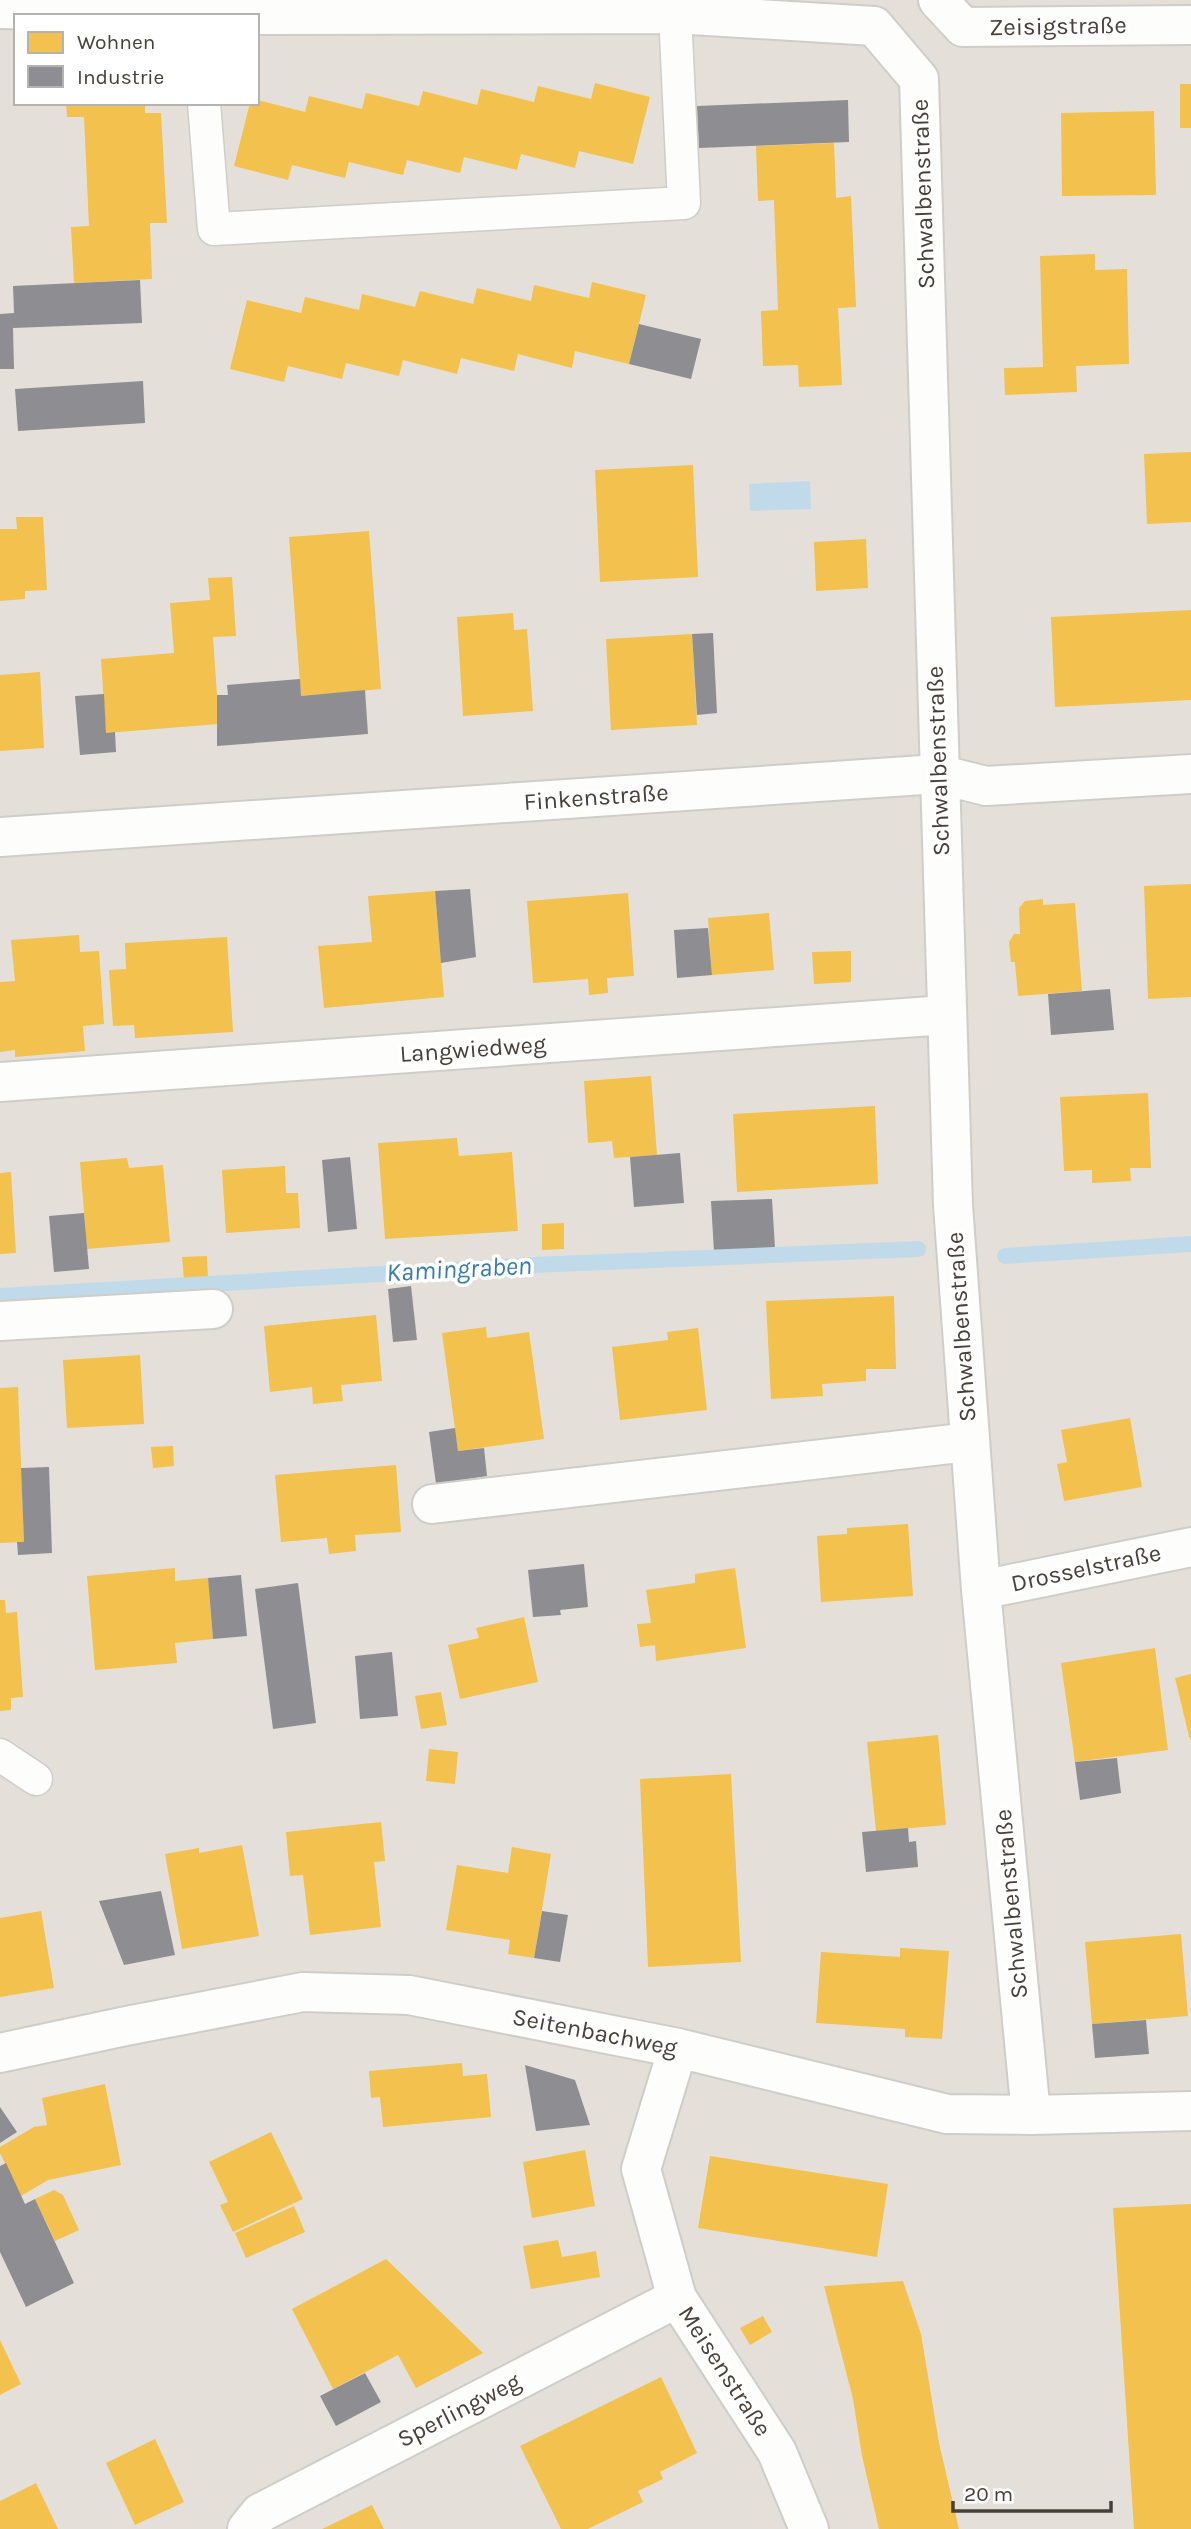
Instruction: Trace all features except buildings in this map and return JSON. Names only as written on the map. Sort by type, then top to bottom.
[{"type":"street","name":"Zeisigstraße","points":[[937,0],[963,27],[1191,25]]},
{"type":"street","points":[[0,9],[197,14]]},
{"type":"street","points":[[259,15],[675,14]]},
{"type":"street","name":"Schwalbenstraße","points":[[675,14],[874,26],[919,79],[953,1205],[981,1590],[1031,2115]]},
{"type":"street","name":"Finkenstraße","points":[[0,836],[938,774],[986,786],[1191,774]]},
{"type":"street","name":"Langwiedweg","points":[[0,1082],[946,1015]]},
{"type":"street","points":[[0,1321],[213,1309]]},
{"type":"street","name":"Schwalbenstraße","points":[[432,1504],[969,1442]]},
{"type":"street","name":"Drosselstraße","points":[[981,1590],[1191,1547]]},
{"type":"street","name":"Seitenbachweg","points":[[0,2053],[303,1992],[409,1996],[678,2048],[947,2114],[1191,2111]]},
{"type":"street","name":"Meisenstraße","points":[[678,2048],[641,2169],[677,2298],[777,2452],[809,2529]]},
{"type":"street","name":"Sperlingweg","points":[[247,2529],[260,2513],[677,2298]]},
{"type":"lane","points":[[204,105],[214,229],[684,203],[675,14]]},
{"type":"lane","points":[[0,1755],[36,1779]]},
{"type":"shaded area","points":[[0,0],[1191,0],[1191,2529],[0,2529]]},
{"type":"water","points":[[810,481],[811,509],[750,511],[749,484]]},
{"type":"waterway","points":[[1005,1256],[1191,1244]]},
{"type":"waterway","name":"Kamingraben","points":[[0,1296],[535,1265],[918,1249]]}]
